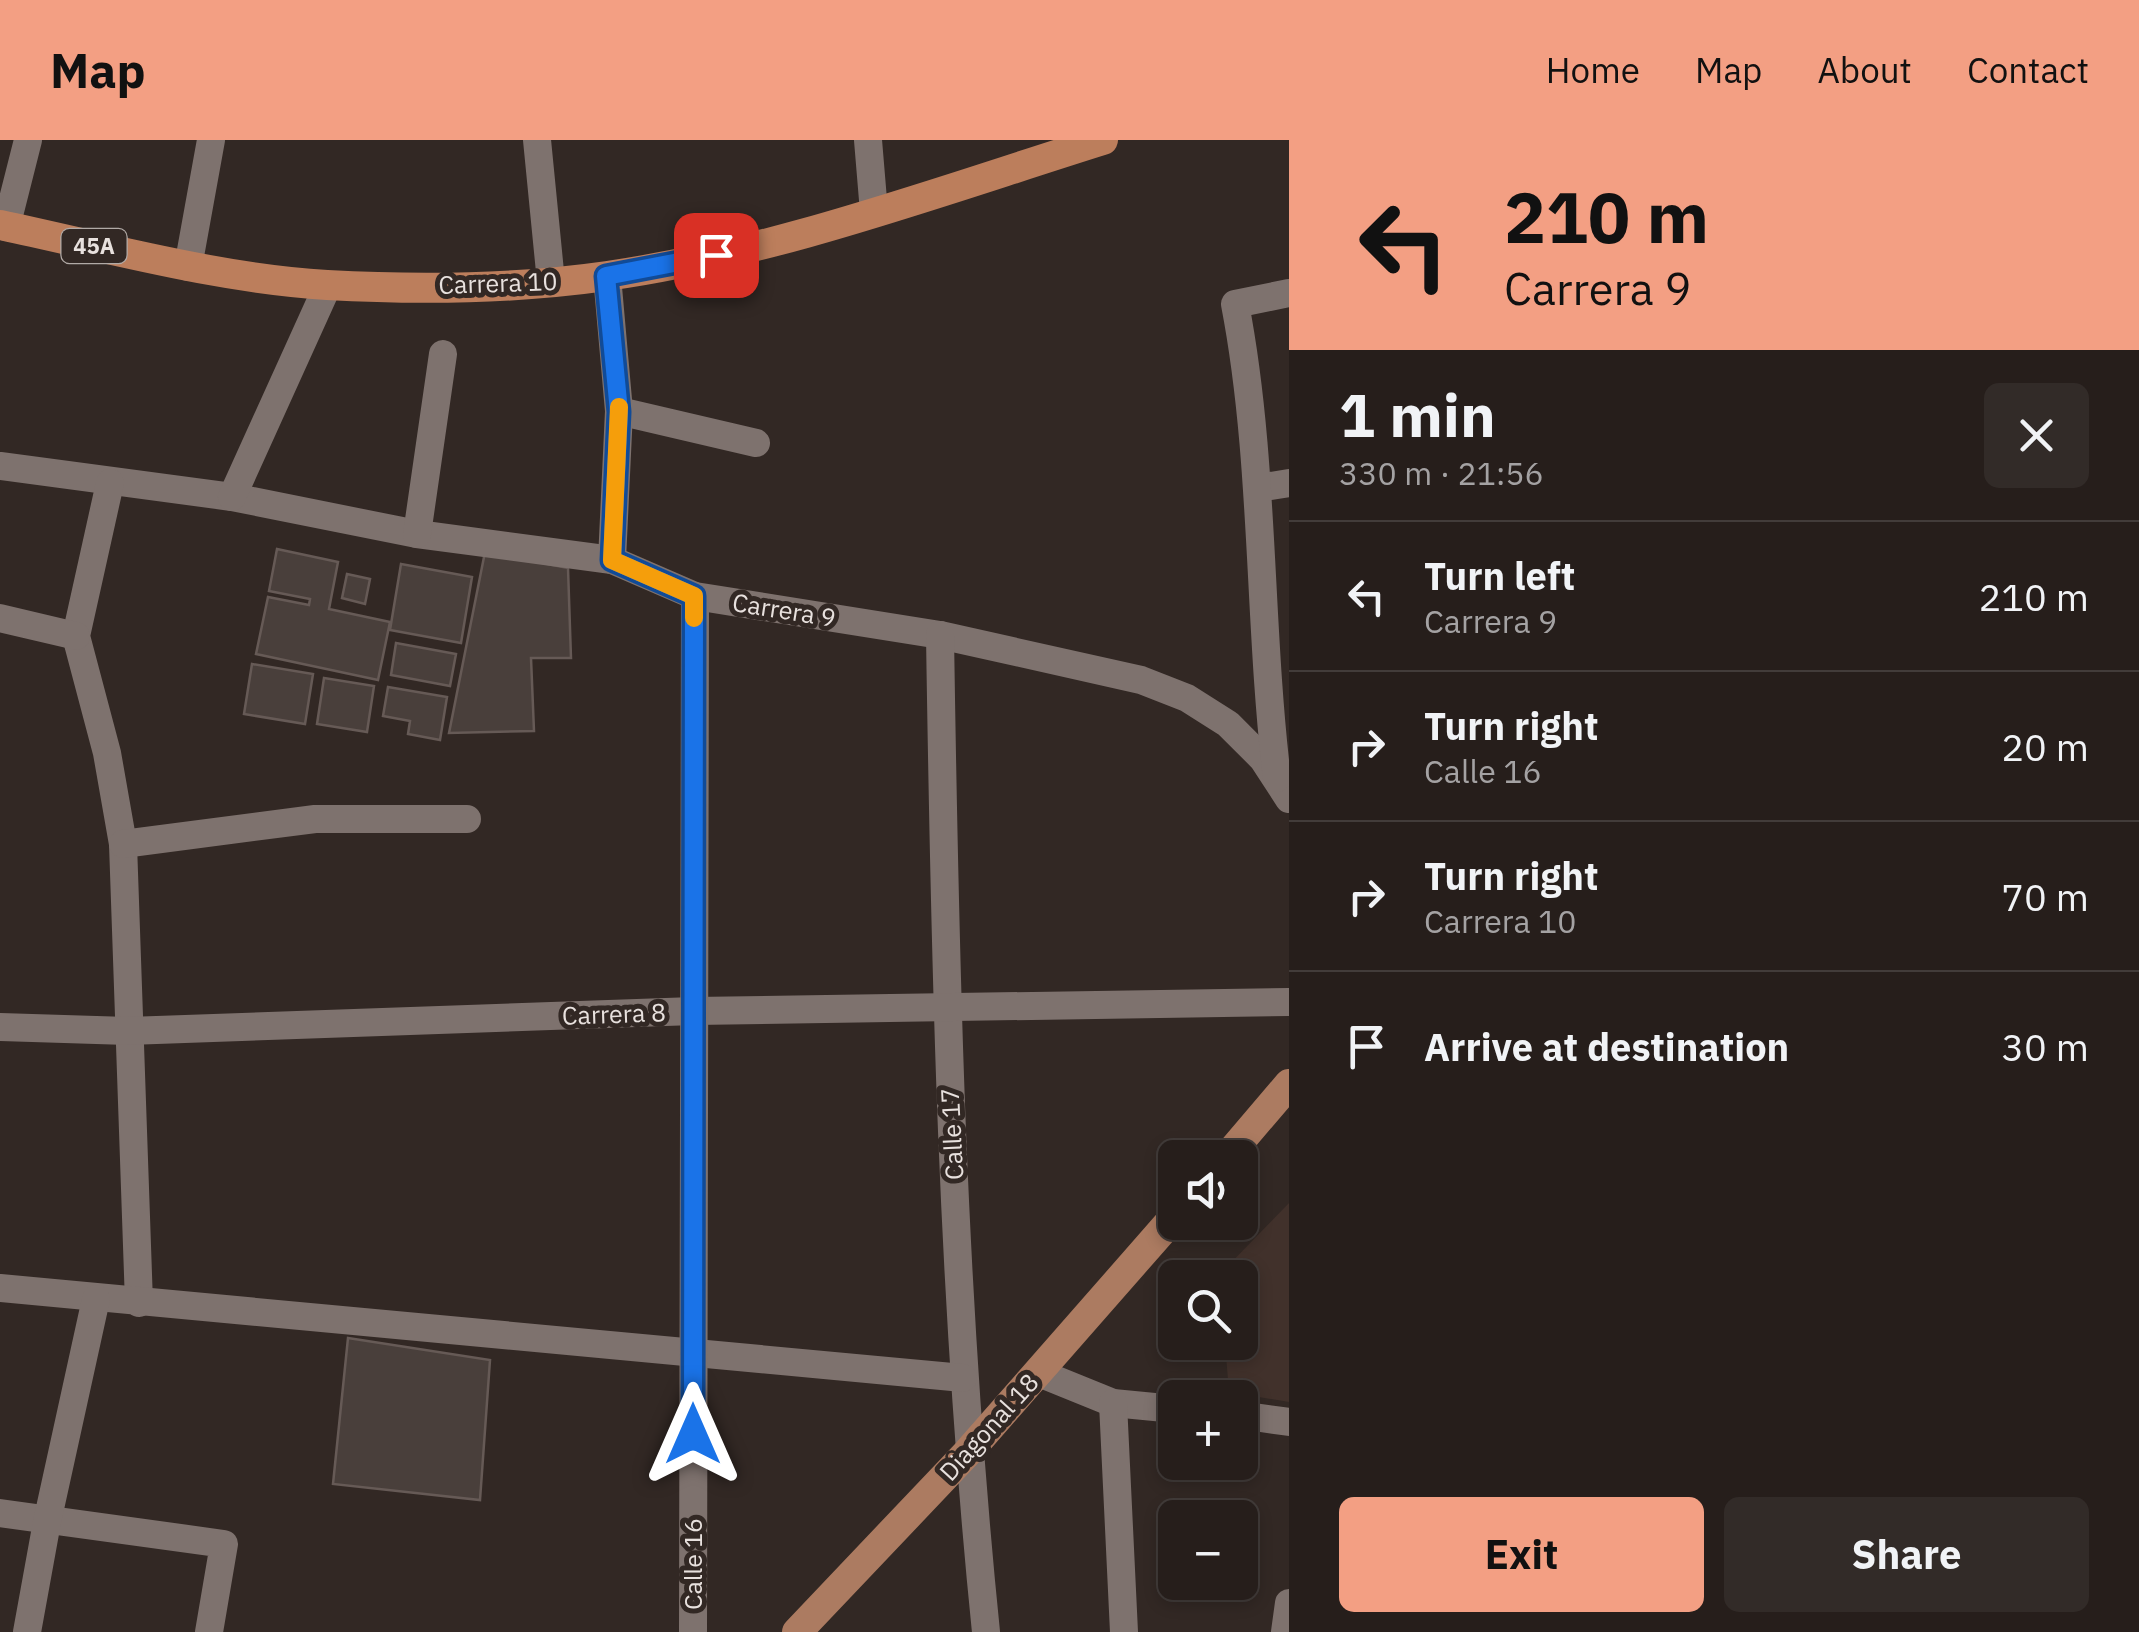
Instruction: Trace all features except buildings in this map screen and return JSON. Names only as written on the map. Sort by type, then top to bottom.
[{"type":"highway","name":"Carrera 10","points":[[3,226],[188,267],[328,285],[486,286],[551,282],[716,255],[874,212],[1103,140]]},
{"type":"main road","points":[[1241,1140],[1289,1084]]},
{"type":"main road","name":"Diagonal 18","points":[[796,1632],[968,1452],[1158,1236]]},
{"type":"street","points":[[3,226],[28,140]]},
{"type":"street","points":[[188,267],[211,140]]},
{"type":"street","points":[[538,140],[551,282]]},
{"type":"street","points":[[868,140],[874,212]]},
{"type":"street","points":[[606,276],[619,412],[612,560]]},
{"type":"street","points":[[232,498],[328,285]]},
{"type":"street","points":[[1283,789],[1267,690],[1258,488],[1235,304],[1289,294]]},
{"type":"street","points":[[417,534],[443,354]]},
{"type":"street","points":[[619,412],[756,443]]},
{"type":"street","name":"Carrera 9","points":[[0,466],[232,498],[417,534],[612,560],[694,596],[940,635],[1164,688],[1228,724],[1247,741],[1283,789]]},
{"type":"street","points":[[1258,488],[1289,482]]},
{"type":"street","points":[[110,483],[76,636],[108,753],[123,844],[139,1303]]},
{"type":"street","name":"Calle 16","points":[[692,1632],[694,596]]},
{"type":"street","points":[[0,618],[76,636]]},
{"type":"street","name":"Calle 17","points":[[940,635],[946,1006],[968,1452],[986,1632]]},
{"type":"street","points":[[123,844],[315,818],[467,819]]},
{"type":"street","name":"Carrera 8","points":[[0,1026],[128,1031],[694,1011],[1289,1002]]},
{"type":"street","points":[[0,1288],[964,1378]]},
{"type":"street","points":[[28,1632],[47,1522],[96,1299]]},
{"type":"street","points":[[1039,1373],[1113,1404],[1158,1408]]},
{"type":"street","points":[[1113,1404],[1124,1632]]},
{"type":"street","points":[[1258,1418],[1289,1422]]},
{"type":"street","points":[[0,1514],[224,1544],[210,1632]]},
{"type":"street","points":[[1285,1632],[1289,1603]]},
{"type":"shaded area","points":[[1289,1203],[1289,1402],[1258,1397],[1258,1380],[1228,1380],[1226,1360],[1258,1360],[1258,1260],[1234,1260],[1253,1240],[1258,1240],[1258,1235]]},
{"type":"slow traffic","points":[[619,407],[612,560],[694,596],[694,618]]},
{"type":"route","points":[[693,1434],[694,596],[612,560],[619,412],[606,276],[716,255]]}]
